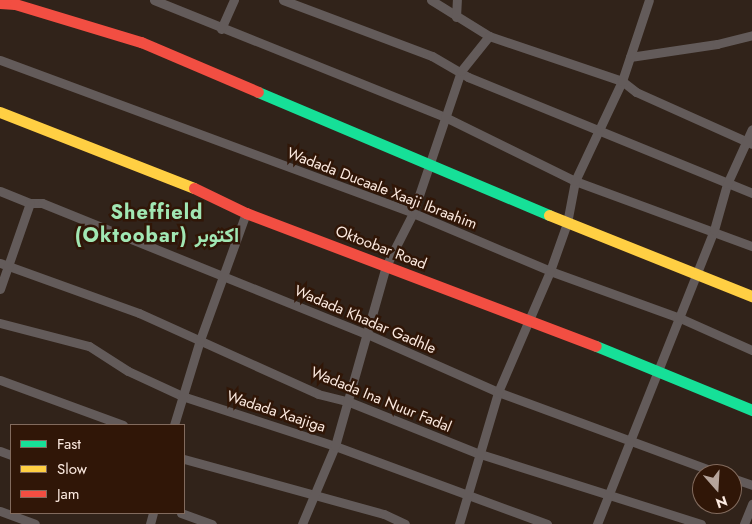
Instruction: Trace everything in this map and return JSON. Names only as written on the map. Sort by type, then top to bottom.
[{"type":"street","points":[[154,0],[221,29],[445,117],[575,181],[714,230],[752,246]]},
{"type":"street","points":[[221,29],[234,0]]},
{"type":"street","points":[[283,0],[432,56],[461,71],[468,77],[752,193]]},
{"type":"street","points":[[431,0],[489,36],[622,81],[636,92],[749,143]]},
{"type":"street","points":[[456,17],[457,0]]},
{"type":"street","points":[[459,524],[468,496],[477,453],[498,392],[550,271],[567,223],[575,181],[622,81],[651,1]]},
{"type":"street","points":[[0,3],[15,4],[141,42],[567,223],[696,272],[752,296]]},
{"type":"street","points":[[630,57],[710,46],[752,35]]},
{"type":"street","points":[[302,524],[313,493],[335,446],[386,266],[413,213],[461,71],[489,36]]},
{"type":"street","name":"Wadada Ducaale Xaaji Ibraahim","points":[[0,60],[413,213],[550,271],[680,318],[752,350]]},
{"type":"street","name":"Oktoobar Road","points":[[0,112],[188,186],[246,213],[659,370],[752,410]]},
{"type":"street","points":[[597,524],[610,496],[714,230],[727,184],[749,143],[752,129]]},
{"type":"street","name":"Wadada Khadar Gadhle","points":[[0,191],[30,203],[42,203],[367,334],[498,392],[630,443],[692,464]]},
{"type":"street","points":[[0,289],[4,264],[30,203]]},
{"type":"street","points":[[174,424],[200,340],[246,213]]},
{"type":"street","name":"Wadada Ina Nuur Fadal","points":[[4,264],[139,313],[318,394],[347,401],[477,453],[701,524]]},
{"type":"street","name":"Wadada Xaajiga","points":[[0,323],[89,346],[128,371],[182,396],[335,446],[546,524]]},
{"type":"street","points":[[0,380],[119,424]]},
{"type":"street","points":[[185,459],[313,493],[384,514],[405,524]]},
{"type":"street","points":[[744,524],[752,504]]},
{"type":"street","points":[[0,511],[35,524]]},
{"type":"street","points":[[185,514],[212,524]]},
{"type":"traffic: fast","points":[[258,92],[549,215]]},
{"type":"traffic: fast","points":[[596,346],[752,410]]},
{"type":"traffic: slow","points":[[0,112],[194,188]]},
{"type":"traffic: slow","points":[[549,215],[752,296]]},
{"type":"traffic: jam","points":[[0,3],[15,4],[141,42],[258,92]]},
{"type":"traffic: jam","points":[[194,188],[246,213],[596,346]]},
{"type":"district","name":"Sheffield (Oktoobar) اكتوبر","points":[[157,224]]}]
